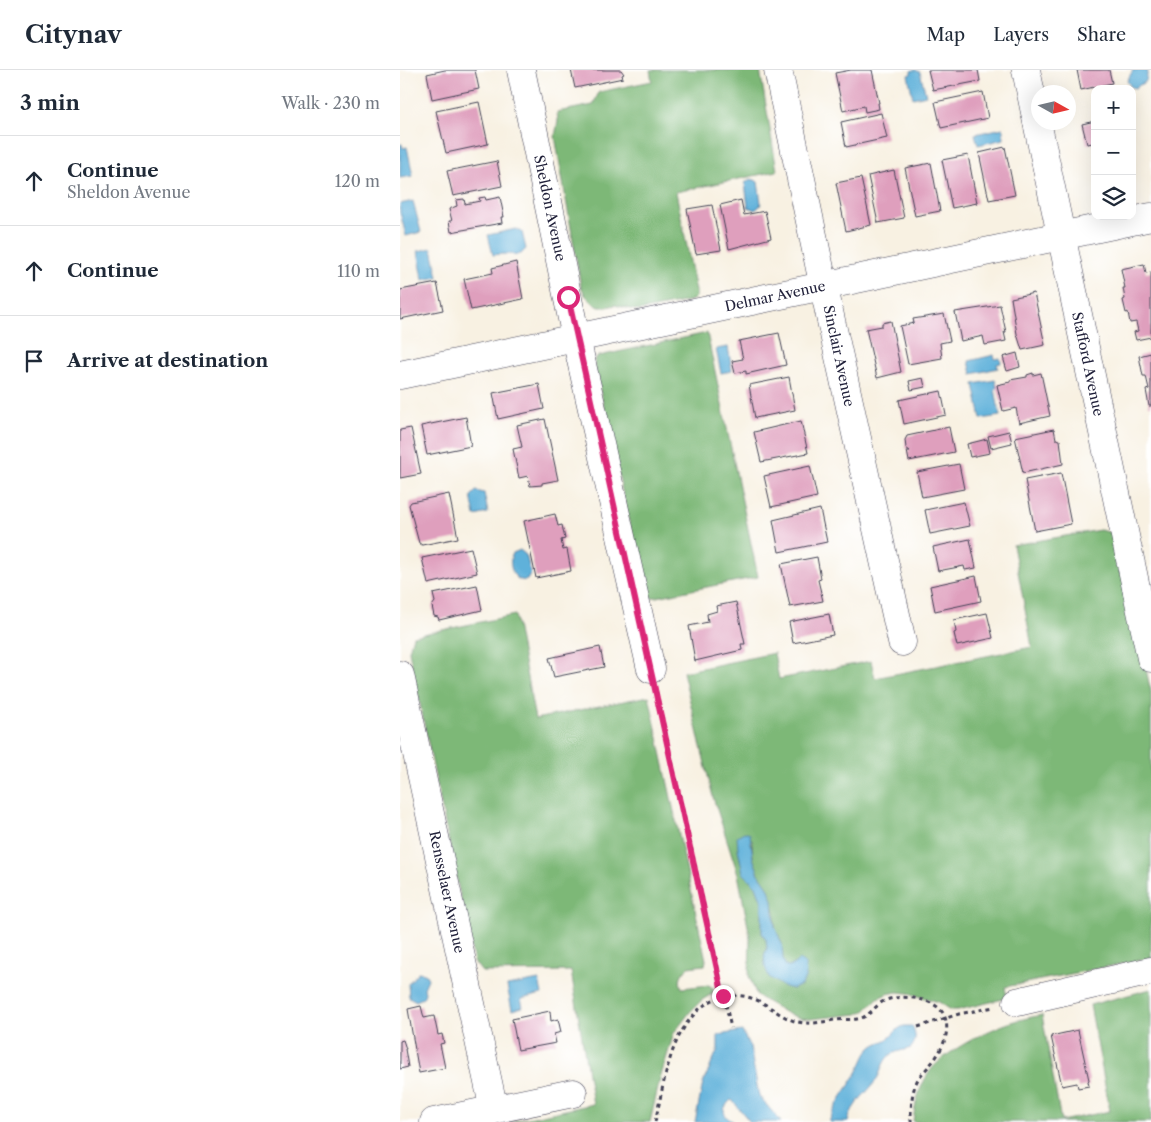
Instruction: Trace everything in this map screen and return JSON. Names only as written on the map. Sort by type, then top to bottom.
[{"type":"street","name":"Sheldon Avenue","points":[[521,70],[576,338],[651,669]]},
{"type":"street","name":"Sinclair Avenue","points":[[778,70],[902,642]]},
{"type":"street","name":"Stafford Avenue","points":[[1026,70],[1151,658]]},
{"type":"street","name":"Delmar Avenue","points":[[400,375],[1151,217]]},
{"type":"street","name":"Rensselaer Avenue","points":[[400,675],[494,1110]]},
{"type":"street","points":[[1017,1002],[1151,971]]},
{"type":"street","points":[[434,1122],[573,1093]]},
{"type":"path","points":[[651,669],[731,1028]]},
{"type":"path","points":[[655,1122],[674,1046],[683,1030],[702,1007],[712,1000],[735,994],[763,1002],[795,1022],[810,1024],[859,1019],[868,1015],[881,1003],[899,997],[908,997],[929,1003],[938,1008],[943,1013],[947,1030],[936,1056],[917,1082],[911,1122]]},
{"type":"path","points":[[918,1027],[945,1018],[1017,1002]]},
{"type":"green space","points":[[650,70],[760,70],[777,171],[676,192],[696,291],[696,297],[693,300],[639,311],[615,305],[599,307],[585,295],[581,286],[555,136],[558,121],[557,112],[593,105],[599,92],[652,81]]},
{"type":"green space","points":[[707,333],[758,577],[646,599],[594,363],[595,359],[599,356]]},
{"type":"green space","points":[[1100,530],[1113,533],[1119,546],[1151,692],[1151,958],[1005,987],[1007,998],[958,1010],[951,1010],[939,1002],[908,993],[897,992],[878,998],[866,1010],[858,1014],[810,1019],[788,1014],[757,996],[749,976],[750,937],[738,874],[713,797],[683,672],[774,653],[779,679],[871,661],[875,678],[1032,647],[1013,545]],"holes":[[[752,840],[753,858],[759,874],[768,887],[775,912],[775,927],[782,944],[785,965],[790,967],[794,963],[802,985],[792,989],[782,986],[764,956],[767,948],[766,939],[762,933],[762,902],[756,886],[743,873],[738,849]]]},
{"type":"green space","points":[[515,615],[535,719],[649,696],[706,960],[705,965],[688,967],[680,982],[682,988],[709,985],[714,989],[712,994],[702,1000],[690,1012],[674,1033],[660,1079],[650,1122],[510,1122],[593,1104],[571,971],[482,972],[474,962],[409,651],[413,636]]},
{"type":"green space","points":[[1151,989],[1151,1122],[913,1122],[920,1089],[930,1071],[945,1056],[991,1030],[1012,1022],[1042,1015],[1061,1121],[1110,1111],[1090,1005]]},
{"type":"water","points":[[1133,70],[1148,70],[1146,81],[1136,87],[1136,85],[1130,85],[1127,81]]},
{"type":"water","points":[[911,71],[920,72],[926,95],[913,98],[908,75],[911,74]]},
{"type":"water","points":[[1003,128],[1004,139],[978,145],[975,134]]},
{"type":"water","points":[[400,144],[402,144],[403,148],[407,147],[413,176],[400,178]]},
{"type":"water","points":[[750,179],[758,182],[761,203],[755,210],[748,207],[745,183]]},
{"type":"water","points":[[413,201],[421,232],[406,236],[400,204]]},
{"type":"water","points":[[516,229],[522,232],[526,249],[521,254],[493,255],[488,235]]},
{"type":"water","points":[[432,248],[438,277],[423,280],[418,251]]},
{"type":"water","points":[[728,347],[732,371],[721,373],[716,349]]},
{"type":"water","points":[[994,355],[995,359],[1000,358],[1001,363],[997,364],[998,368],[972,374],[969,361]]},
{"type":"water","points":[[995,380],[1000,416],[981,419],[974,384]]},
{"type":"water","points":[[476,491],[484,493],[488,513],[475,516],[471,496]]},
{"type":"water","points":[[520,550],[526,555],[531,573],[527,580],[518,579],[512,572],[511,557],[513,553]]},
{"type":"water","points":[[744,832],[750,834],[753,858],[773,900],[775,927],[782,944],[785,965],[790,967],[799,960],[805,964],[806,975],[802,985],[792,989],[782,986],[769,977],[765,967],[764,956],[767,948],[766,939],[762,933],[762,902],[756,886],[743,873],[738,849],[737,836]]},
{"type":"water","points":[[418,972],[425,973],[428,979],[424,988],[423,998],[416,1001],[409,997],[408,984]]},
{"type":"water","points":[[539,980],[542,994],[521,999],[523,1007],[512,1010],[507,986]]},
{"type":"water","points":[[904,1026],[912,1026],[914,1032],[915,1040],[911,1048],[889,1056],[874,1083],[856,1104],[848,1122],[829,1122],[868,1052]]},
{"type":"water","points":[[742,1031],[750,1047],[759,1096],[781,1122],[750,1122],[731,1100],[725,1107],[724,1112],[734,1122],[695,1122],[703,1083],[718,1049],[718,1035]]},
{"type":"building","points":[[445,70],[475,70],[479,89],[432,99],[427,74]]},
{"type":"building","points":[[571,70],[621,70],[624,74],[622,75],[623,78],[575,88]]},
{"type":"building","points":[[851,70],[872,70],[879,109],[865,112],[864,106],[843,111],[835,73]]},
{"type":"building","points":[[928,70],[978,70],[980,81],[933,90]]},
{"type":"building","points":[[1077,70],[1109,70],[1112,83],[1091,85],[1091,88],[1081,90]]},
{"type":"building","points":[[983,92],[988,118],[941,128],[935,102]]},
{"type":"building","points":[[479,102],[488,144],[446,153],[436,111]]},
{"type":"building","points":[[881,113],[887,138],[846,147],[841,122]]},
{"type":"building","points":[[1091,122],[1091,143],[1087,144],[1082,124]]},
{"type":"building","points":[[1005,147],[1015,195],[989,200],[979,153]]},
{"type":"building","points":[[968,155],[977,203],[952,208],[942,160]]},
{"type":"building","points":[[497,161],[502,186],[453,196],[447,171]]},
{"type":"building","points":[[931,163],[940,211],[915,216],[905,168]]},
{"type":"building","points":[[894,170],[904,218],[878,223],[868,176]]},
{"type":"building","points":[[861,178],[871,225],[846,231],[836,183]]},
{"type":"building","points":[[485,197],[486,200],[500,197],[504,217],[501,217],[502,223],[451,232],[449,221],[452,221],[449,209],[457,206],[456,200],[464,199],[465,204],[480,201],[479,198]]},
{"type":"building","points":[[741,200],[744,215],[765,211],[771,238],[729,249],[720,205]]},
{"type":"building","points":[[712,205],[721,250],[696,254],[687,209]]},
{"type":"building","points":[[516,262],[523,299],[471,310],[464,279],[493,273],[492,268]]},
{"type":"building","points":[[1144,264],[1146,273],[1151,272],[1151,337],[1136,340],[1134,332],[1138,331],[1136,322],[1130,323],[1123,300],[1125,299],[1123,288],[1125,288],[1121,269]]},
{"type":"building","points":[[437,283],[443,310],[400,319],[400,290]]},
{"type":"building","points":[[1034,293],[1045,345],[1022,350],[1017,334],[1011,298]]},
{"type":"building","points":[[1000,305],[1006,341],[985,345],[983,336],[961,341],[955,312]]},
{"type":"building","points":[[944,314],[950,341],[940,343],[942,358],[908,364],[900,326],[914,323],[913,319]]},
{"type":"building","points":[[891,321],[901,372],[877,378],[866,329],[882,326],[882,323]]},
{"type":"building","points":[[779,333],[786,365],[746,374],[746,371],[735,373],[732,361],[743,359],[739,341]]},
{"type":"building","points":[[1017,353],[1020,367],[1007,371],[1003,357]]},
{"type":"building","points":[[1151,353],[1151,406],[1149,406],[1146,390],[1149,389],[1146,376],[1143,376],[1139,356]]},
{"type":"building","points":[[1033,373],[1033,375],[1041,373],[1050,416],[1019,423],[1016,408],[1003,411],[997,385],[1027,377],[1027,375]]},
{"type":"building","points":[[789,377],[795,410],[755,418],[749,385]]},
{"type":"building","points":[[923,378],[925,387],[911,390],[909,381]]},
{"type":"building","points":[[539,384],[544,409],[498,419],[493,393]]},
{"type":"building","points":[[941,391],[946,415],[904,424],[899,400]]},
{"type":"building","points":[[466,417],[471,446],[427,455],[421,426]]},
{"type":"building","points":[[545,419],[558,480],[542,483],[542,485],[530,486],[528,476],[519,478],[513,449],[522,447],[517,425]]},
{"type":"building","points":[[801,421],[808,453],[761,462],[754,432]]},
{"type":"building","points":[[949,427],[954,452],[909,461],[907,451],[910,451],[906,448],[905,440],[907,436]]},
{"type":"building","points":[[411,428],[421,474],[400,478],[400,430]]},
{"type":"building","points":[[1054,429],[1056,439],[1060,440],[1063,464],[1023,473],[1015,437]]},
{"type":"building","points":[[1009,431],[1012,443],[991,448],[988,436]]},
{"type":"building","points":[[987,439],[990,453],[970,457],[967,444]]},
{"type":"building","points":[[959,464],[964,489],[922,497],[917,472]]},
{"type":"building","points":[[810,466],[817,497],[771,507],[764,476]]},
{"type":"building","points":[[1061,473],[1071,524],[1035,531],[1025,480]]},
{"type":"building","points":[[449,494],[458,538],[422,545],[419,543],[409,505],[411,502]]},
{"type":"building","points":[[964,502],[970,526],[930,534],[925,510]]},
{"type":"building","points":[[820,509],[827,542],[779,552],[773,520]]},
{"type":"building","points":[[555,514],[558,526],[562,525],[565,539],[561,540],[563,550],[567,549],[571,571],[536,578],[524,521]]},
{"type":"building","points":[[970,539],[976,568],[965,570],[964,566],[938,571],[933,547]]},
{"type":"building","points":[[471,548],[477,573],[428,584],[422,558]]},
{"type":"building","points":[[817,557],[821,579],[818,580],[823,601],[790,607],[781,564]]},
{"type":"building","points":[[976,576],[981,601],[935,611],[930,586]]},
{"type":"building","points":[[477,585],[482,610],[439,620],[438,617],[434,616],[432,606],[435,602],[433,594]]},
{"type":"building","points":[[736,602],[745,644],[741,644],[742,650],[695,661],[689,626],[708,622],[707,614],[717,611],[716,606]]},
{"type":"building","points":[[987,613],[993,638],[957,646],[954,620]]},
{"type":"building","points":[[829,614],[833,635],[793,643],[789,622]]},
{"type":"building","points":[[600,647],[604,667],[554,677],[549,658]]},
{"type":"building","points":[[421,1006],[424,1018],[434,1016],[438,1035],[442,1034],[444,1043],[440,1044],[445,1068],[419,1073],[408,1009]]},
{"type":"building","points":[[550,1011],[551,1021],[558,1019],[561,1032],[554,1034],[556,1043],[518,1050],[512,1019]]},
{"type":"building","points":[[1078,1030],[1089,1086],[1078,1088],[1077,1083],[1062,1086],[1051,1036]]},
{"type":"building","points":[[403,1040],[408,1067],[400,1069],[400,1041]]},
{"type":"route","points":[[568,297],[723,996]]}]
